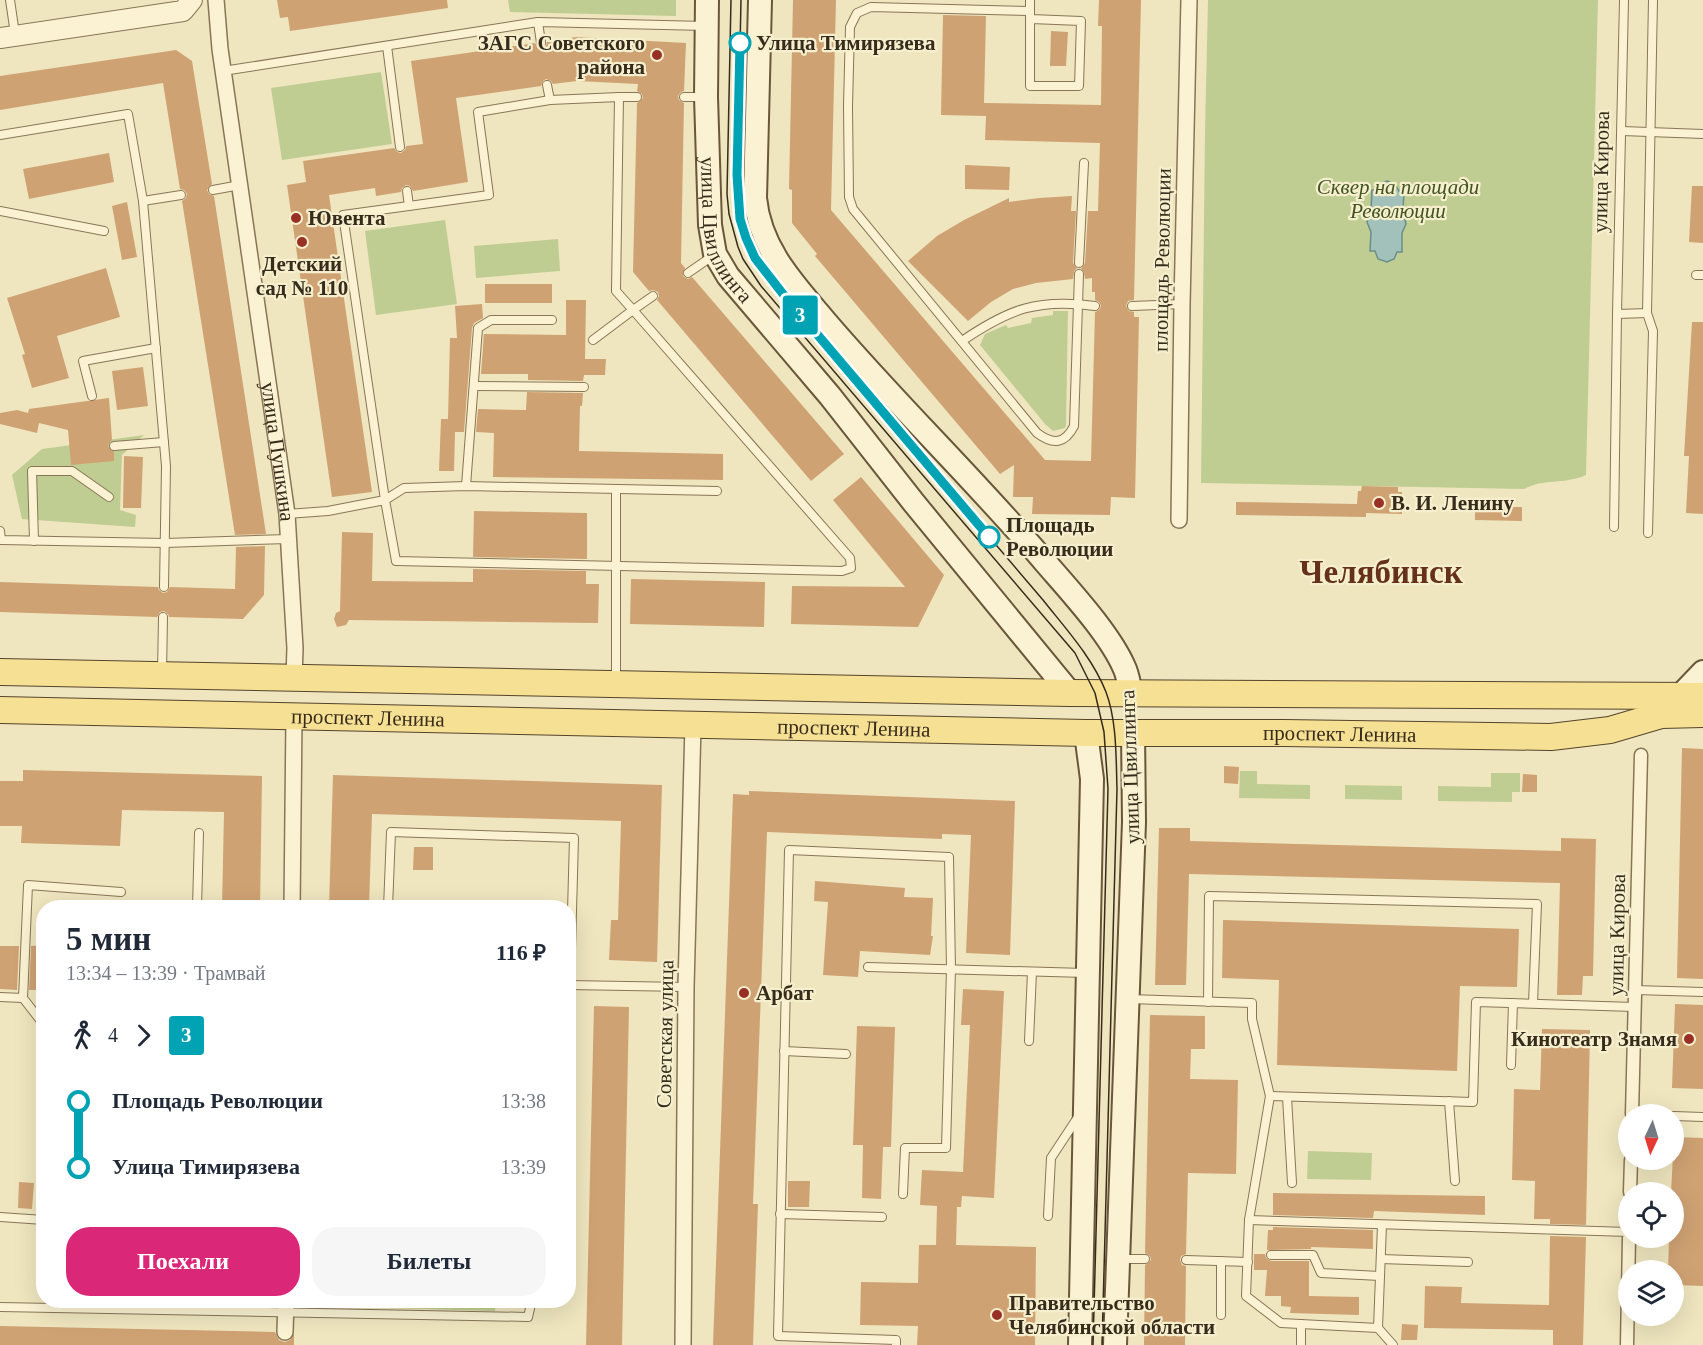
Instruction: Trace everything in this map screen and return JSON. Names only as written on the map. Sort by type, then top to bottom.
[{"type":"main road","name":"улица Цвиллинга","points":[[707,0],[707,26],[695,97],[715,255],[728,276],[830,396],[914,503],[1070,693],[1086,733],[1092,779],[1080,1345]]},
{"type":"main road","name":"улица Цвиллинга","points":[[760,0],[754,186],[758,220],[770,250],[789,278],[855,356],[980,488],[1063,583],[1110,642],[1125,668],[1131,693],[1135,791],[1115,1345]]},
{"type":"main road","name":"проспект Ленина","points":[[0,672],[1070,693],[1691,696]]},
{"type":"main road","points":[[1661,715],[1691,696],[1703,672]]},
{"type":"main road","name":"улица Пушкина","points":[[294,678],[294,717]]},
{"type":"main road","name":"проспект Ленина","points":[[0,710],[1086,733],[1133,731],[1551,737],[1610,730],[1661,715],[1703,714]]},
{"type":"street","points":[[8,37],[183,11],[192,0]]},
{"type":"street","name":"улица Пушкина","points":[[216,0],[223,71],[287,514],[295,648],[294,678]]},
{"type":"street","name":"площадь Революции","points":[[1179,520],[1189,0]]},
{"type":"street","name":"улица Пушкина","points":[[292,900],[294,717]]},
{"type":"street","name":"Советская улица","points":[[683,1345],[686,987],[693,725]]},
{"type":"street","name":"улица Кирова","points":[[1632,1104],[1641,755]]},
{"type":"street","points":[[1627,1345],[1629,1248]]},
{"type":"street","points":[[285,1332],[286,1308]]},
{"type":"lane","points":[[8,37],[10,0]]},
{"type":"lane","points":[[1030,0],[1031,15],[1030,86],[1079,86],[1081,21],[1031,15],[871,7],[857,13],[850,27],[849,197],[853,208],[1037,433],[1048,441],[1059,441],[1069,436],[1074,426],[1079,274]]},
{"type":"lane","name":"улица Кирова","points":[[1614,527],[1624,0]]},
{"type":"lane","points":[[1648,533],[1653,331],[1647,313],[1653,0]]},
{"type":"lane","points":[[223,71],[538,22],[707,26]]},
{"type":"lane","points":[[538,22],[541,43]]},
{"type":"lane","points":[[387,46],[400,147]]},
{"type":"lane","points":[[547,85],[550,100]]},
{"type":"lane","points":[[619,97],[616,291],[850,558],[851,567],[842,571],[396,561],[343,215],[489,195],[478,112],[550,100],[619,97],[637,97]]},
{"type":"lane","points":[[0,135],[128,114],[143,201],[165,442],[164,587]]},
{"type":"lane","points":[[1622,131],[1703,134]]},
{"type":"lane","points":[[1079,263],[1084,163]]},
{"type":"lane","points":[[213,190],[240,185]]},
{"type":"lane","points":[[407,191],[409,206]]},
{"type":"lane","points":[[143,201],[181,195]]},
{"type":"lane","points":[[0,211],[104,231]]},
{"type":"lane","points":[[688,273],[715,255]]},
{"type":"lane","points":[[593,340],[653,296]]},
{"type":"lane","points":[[962,341],[1007,314],[1056,302],[1095,306]]},
{"type":"lane","points":[[1132,306],[1182,304]]},
{"type":"lane","points":[[1617,314],[1647,313]]},
{"type":"lane","points":[[466,486],[478,328],[491,320],[552,320]]},
{"type":"lane","points":[[92,396],[83,361],[156,348]]},
{"type":"lane","points":[[474,386],[584,387]]},
{"type":"lane","points":[[114,446],[165,442]]},
{"type":"lane","points":[[34,541],[32,471],[72,471],[110,497]]},
{"type":"lane","points":[[287,514],[328,511],[385,500],[404,488],[466,486],[717,491]]},
{"type":"lane","points":[[616,489],[616,684]]},
{"type":"lane","points":[[0,531],[1,540],[34,541],[165,543],[288,539]]},
{"type":"lane","points":[[162,675],[163,617]]},
{"type":"lane","points":[[388,900],[391,832],[574,838],[572,900]]},
{"type":"lane","points":[[197,900],[199,833]]},
{"type":"lane","points":[[896,1345],[896,1341],[778,1336],[789,850],[949,857],[951,969],[946,1148],[905,1148],[903,1194]]},
{"type":"lane","points":[[36,1014],[23,998],[28,885],[121,892]]},
{"type":"lane","points":[[1208,1002],[1209,896],[1537,904],[1533,1004]]},
{"type":"lane","points":[[868,967],[1089,973]]},
{"type":"lane","points":[[1029,1041],[1032,972]]},
{"type":"lane","points":[[576,985],[686,987]]},
{"type":"lane","points":[[1635,990],[1703,992]]},
{"type":"lane","points":[[0,997],[23,998]]},
{"type":"lane","points":[[1127,999],[1252,1004],[1252,1019],[1270,1096],[1249,1220],[1246,1296],[1281,1323],[1378,1328]]},
{"type":"lane","points":[[1270,1096],[1473,1102],[1476,1002],[1635,1007]]},
{"type":"lane","points":[[1511,1065],[1513,1003]]},
{"type":"lane","points":[[784,1051],[846,1054]]},
{"type":"lane","points":[[1287,1097],[1292,1183]]},
{"type":"lane","points":[[1449,1101],[1455,1181]]},
{"type":"lane","points":[[1048,1216],[1051,1158],[1086,1106]]},
{"type":"lane","points":[[1684,1116],[1703,1117]]},
{"type":"lane","points":[[780,1214],[882,1217]]},
{"type":"lane","points":[[0,1217],[36,1219]]},
{"type":"lane","points":[[1249,1220],[1618,1232]]},
{"type":"lane","points":[[1382,1224],[1378,1328],[1393,1345]]},
{"type":"lane","points":[[1271,1255],[1313,1255],[1321,1273],[1380,1276]]},
{"type":"lane","points":[[1118,1259],[1145,1259]]},
{"type":"lane","points":[[1381,1259],[1468,1262]]},
{"type":"lane","points":[[1186,1260],[1248,1262]]},
{"type":"lane","points":[[1221,1261],[1221,1315]]},
{"type":"lane","points":[[0,1307],[36,1307]]},
{"type":"lane","points":[[330,1308],[528,1317],[530,1308]]},
{"type":"lane","points":[[1301,1324],[1301,1345]]},
{"type":"green space","points":[[508,0],[676,0],[676,16],[510,12]]},
{"type":"green space","name":"Сквер на площади Революции","points":[[1208,0],[1598,0],[1586,475],[1524,489],[1201,483]]},
{"type":"green space","points":[[381,72],[392,144],[282,160],[271,88]]},
{"type":"green space","points":[[445,220],[457,304],[376,315],[365,231]]},
{"type":"green space","points":[[558,239],[560,271],[476,278],[474,246]]},
{"type":"green space","points":[[1053,311],[1068,311],[1066,425],[1065,428],[1053,431],[980,345],[985,334],[1006,325],[1008,328],[1031,323],[1032,318],[1053,315]]},
{"type":"green space","points":[[144,435],[122,455],[120,510],[136,515],[135,527],[22,519],[12,475],[42,449]]},
{"type":"green space","points":[[1240,771],[1257,771],[1257,784],[1310,785],[1310,799],[1239,798]]},
{"type":"green space","points":[[1491,773],[1520,773],[1520,792],[1512,792],[1512,802],[1438,801],[1438,786],[1491,787]]},
{"type":"green space","points":[[1345,785],[1402,786],[1402,800],[1345,799]]},
{"type":"green space","points":[[1308,1151],[1372,1153],[1371,1180],[1307,1179]]},
{"type":"green space","points":[[392,1308],[495,1308],[495,1311]]},
{"type":"water","points":[[1387,181],[1395,184],[1399,191],[1404,191],[1403,211],[1406,224],[1402,233],[1402,252],[1397,252],[1394,259],[1387,262],[1378,259],[1375,251],[1370,251],[1371,232],[1367,222],[1371,210],[1372,190],[1377,190],[1381,183]]},
{"type":"building","points":[[277,0],[447,0],[448,8],[290,31],[288,17],[280,18]]},
{"type":"building","points":[[793,0],[836,0],[831,210],[1045,460],[1091,461],[1095,312],[1101,306],[1095,300],[1095,292],[1092,292],[1092,278],[1085,279],[1081,269],[1085,263],[1088,211],[1098,211],[1100,143],[985,140],[986,116],[941,115],[943,15],[986,16],[984,103],[1101,105],[1102,26],[1098,26],[1099,0],[1141,0],[1134,300],[1128,301],[1126,306],[1129,311],[1134,312],[1134,317],[1139,317],[1135,498],[1111,497],[1110,515],[1032,514],[1033,497],[1013,497],[1014,465],[1000,474],[815,256],[817,254],[792,223],[792,190],[789,189]]},
{"type":"building","points":[[1051,31],[1068,32],[1066,66],[1050,66]]},
{"type":"building","points":[[576,37],[686,43],[684,91],[678,96],[679,100],[684,103],[681,263],[685,268],[683,276],[688,279],[692,277],[844,454],[811,481],[657,300],[658,292],[649,291],[633,272],[637,103],[643,98],[642,94],[637,91],[638,84],[577,81],[553,84],[546,79],[541,86],[456,98],[468,182],[413,191],[410,186],[406,185],[401,192],[376,196],[375,188],[329,195],[372,492],[332,497],[287,185],[306,182],[303,161],[394,148],[401,153],[406,146],[423,144],[411,61],[535,43],[538,48],[542,49],[547,42]]},
{"type":"building","points":[[176,50],[192,61],[212,184],[207,190],[214,196],[266,534],[235,535],[182,201],[187,194],[180,189],[163,83],[0,110],[0,76]]},
{"type":"building","points":[[109,153],[114,182],[29,199],[23,169]]},
{"type":"building","points":[[965,165],[1010,167],[1009,190],[965,189]]},
{"type":"building","points":[[1692,186],[1703,186],[1703,243],[1689,242]]},
{"type":"building","points":[[1072,196],[1071,211],[1076,211],[1073,263],[1077,268],[1073,279],[1036,283],[1013,289],[991,302],[968,321],[908,261],[937,236],[1009,198],[1009,202]]},
{"type":"building","points":[[127,202],[137,257],[122,260],[112,206]]},
{"type":"building","points":[[106,268],[120,317],[57,336],[69,378],[32,388],[22,355],[25,354],[7,298]]},
{"type":"building","points":[[485,284],[552,284],[552,303],[485,303]]},
{"type":"building","points":[[566,300],[586,300],[585,359],[606,359],[605,375],[584,375],[583,381],[528,380],[528,374],[481,374],[484,332],[484,334],[566,335]]},
{"type":"building","points":[[482,304],[483,318],[474,323],[472,328],[464,432],[455,432],[454,471],[439,471],[441,419],[448,419],[450,338],[457,338],[455,306]]},
{"type":"building","points":[[1692,322],[1703,322],[1703,514],[1686,513],[1689,456],[1684,456]]},
{"type":"building","points":[[143,367],[148,406],[117,410],[112,371]]},
{"type":"building","points":[[527,392],[583,393],[582,406],[580,406],[579,451],[723,454],[723,480],[493,477],[494,433],[476,432],[478,409],[526,410]]},
{"type":"building","points":[[109,398],[112,440],[108,447],[114,452],[114,461],[71,465],[68,430],[39,423],[37,433],[0,424],[0,413],[17,410],[28,413],[29,409]]},
{"type":"building","points":[[124,456],[143,457],[141,508],[123,508]]},
{"type":"building","points":[[861,477],[944,575],[918,627],[791,624],[792,586],[905,587],[833,500]]},
{"type":"building","points":[[1362,486],[1398,487],[1398,492],[1402,492],[1402,514],[1366,513],[1366,517],[1236,515],[1236,502],[1357,504],[1358,491],[1361,491]]},
{"type":"building","points":[[1475,507],[1522,507],[1522,521],[1475,520]]},
{"type":"building","points":[[474,511],[587,513],[587,559],[473,557]]},
{"type":"building","points":[[342,532],[373,533],[372,581],[473,582],[473,569],[586,571],[586,584],[599,584],[598,623],[349,620],[346,625],[337,627],[334,619],[336,613],[340,611]]},
{"type":"building","points":[[265,546],[264,595],[243,619],[169,617],[164,611],[160,612],[157,617],[0,612],[0,582],[158,587],[163,593],[167,592],[170,587],[235,589],[236,547]]},
{"type":"building","points":[[631,579],[765,582],[764,627],[630,624]]},
{"type":"building","points":[[1682,748],[1703,749],[1703,979],[1677,978]]},
{"type":"building","points":[[1224,766],[1239,767],[1238,784],[1224,783]]},
{"type":"building","points":[[23,770],[262,776],[260,900],[222,900],[224,812],[122,810],[120,846],[21,843],[22,826],[0,826],[0,781],[23,781]]},
{"type":"building","points":[[1523,774],[1537,775],[1537,792],[1522,792]]},
{"type":"building","points":[[333,775],[662,785],[657,962],[609,960],[611,920],[618,920],[621,821],[372,814],[369,900],[329,900]]},
{"type":"building","points":[[749,791],[1015,801],[1010,955],[966,953],[971,835],[942,834],[942,839],[767,832],[753,1204],[758,1204],[753,1345],[713,1345],[733,794],[749,795]]},
{"type":"building","points":[[1159,828],[1190,828],[1190,841],[1561,851],[1561,838],[1596,839],[1593,976],[1583,976],[1582,995],[1557,995],[1560,883],[1189,874],[1186,985],[1155,985]]},
{"type":"building","points":[[414,847],[433,847],[433,870],[413,870]]},
{"type":"building","points":[[815,881],[905,888],[904,897],[933,898],[931,936],[933,936],[930,955],[860,951],[858,977],[823,975],[828,902],[814,901]]},
{"type":"building","points":[[1223,920],[1519,929],[1517,987],[1460,986],[1457,1071],[1277,1065],[1279,980],[1222,978]]},
{"type":"building","points":[[0,946],[19,946],[17,990],[0,989]]},
{"type":"building","points":[[31,946],[36,946],[36,990],[29,990]]},
{"type":"building","points":[[963,989],[1004,991],[994,1198],[962,1196],[961,1207],[957,1207],[956,1245],[1036,1247],[1035,1345],[917,1345],[918,1326],[860,1325],[861,1282],[918,1283],[919,1245],[936,1245],[937,1206],[920,1205],[922,1170],[963,1172],[970,1025],[961,1025]]},
{"type":"building","points":[[1675,1004],[1703,1005],[1703,1089],[1672,1088]]},
{"type":"building","points":[[594,1006],[629,1007],[622,1345],[586,1345]]},
{"type":"building","points":[[1150,1015],[1205,1016],[1205,1049],[1191,1049],[1190,1079],[1238,1080],[1236,1174],[1188,1173],[1186,1254],[1181,1256],[1180,1260],[1182,1265],[1186,1266],[1185,1345],[1144,1345],[1145,1265],[1151,1260],[1150,1256],[1145,1253]]},
{"type":"building","points":[[857,1026],[895,1027],[891,1147],[883,1147],[881,1199],[862,1198],[863,1145],[853,1145]]},
{"type":"building","points":[[1542,1029],[1590,1030],[1586,1225],[1550,1224],[1550,1219],[1534,1219],[1535,1181],[1512,1180],[1514,1089],[1540,1090]]},
{"type":"building","points":[[1684,1137],[1703,1138],[1703,1286],[1684,1285],[1684,1260],[1668,1260],[1669,1248],[1684,1248],[1684,1182],[1672,1182],[1672,1170],[1684,1170]]},
{"type":"building","points":[[788,1181],[810,1181],[809,1207],[788,1207]]},
{"type":"building","points":[[19,1182],[34,1183],[32,1209],[18,1208]]},
{"type":"building","points":[[1273,1193],[1485,1196],[1485,1215],[1374,1211],[1373,1218],[1273,1215]]},
{"type":"building","points":[[1273,1227],[1373,1230],[1373,1249],[1311,1247],[1311,1249],[1267,1250],[1268,1230],[1273,1230]]},
{"type":"building","points":[[1550,1236],[1586,1237],[1583,1345],[1553,1345],[1553,1330],[1424,1328],[1425,1286],[1462,1287],[1461,1303],[1549,1305]]},
{"type":"building","points":[[1254,1254],[1265,1254],[1266,1258],[1271,1261],[1309,1261],[1309,1296],[1359,1297],[1359,1315],[1290,1313],[1291,1307],[1281,1306],[1281,1296],[1265,1296],[1267,1270],[1254,1270]]},
{"type":"building","points":[[1402,1324],[1418,1325],[1417,1340],[1401,1340]]},
{"type":"building","points":[[0,1326],[275,1332],[279,1340],[285,1342],[290,1340],[294,1333],[294,1345],[0,1345]]},
{"type":"tram line","points":[[731,0],[727,194],[729,214],[743,259],[761,286],[1075,653],[1095,693],[1104,732],[1108,789],[1093,1345]]},
{"type":"tram line","points":[[741,0],[737,191],[742,222],[750,247],[782,294],[1043,600],[1086,655],[1110,703],[1115,740],[1117,789],[1102,1345]]},
{"type":"tram line","name":"3","points":[[740,43],[737,191],[740,219],[755,258],[765,273],[989,537]]},
{"type":"place","name":"Улица Тимирязева","points":[[740,43]]},
{"type":"place","name":"ЗАГС Советского района","points":[[657,55]]},
{"type":"place","name":"Ювента","points":[[296,218]]},
{"type":"place","name":"Детский сад № 110","points":[[302,242]]},
{"type":"place","name":"В. И. Ленину","points":[[1379,503]]},
{"type":"place","name":"Площадь Революции","points":[[989,537]]},
{"type":"place","name":"Арбат","points":[[744,993]]},
{"type":"place","name":"Кинотеатр Знамя","points":[[1689,1039]]},
{"type":"place","name":"Правительство Челябинской области","points":[[997,1315]]},
{"type":"district","name":"Челябинск","points":[[1381,571]]}]
